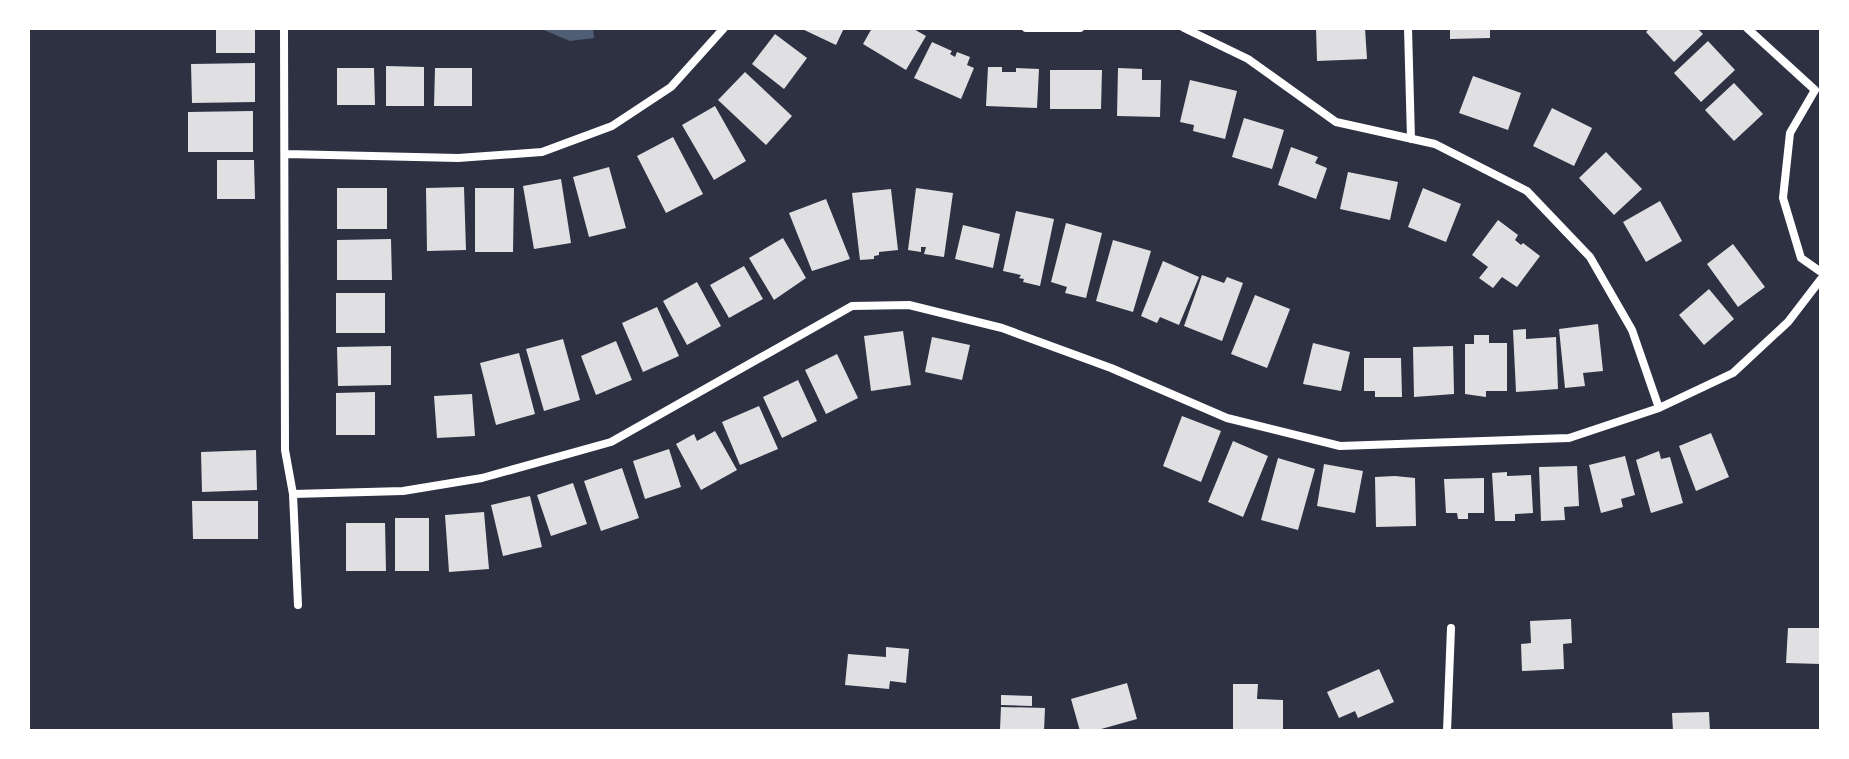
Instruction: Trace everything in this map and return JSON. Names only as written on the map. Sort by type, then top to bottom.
[{"type":"street","points":[[284,28],[285,450],[293,494],[298,605]]},
{"type":"street","points":[[286,154],[458,158],[542,152],[612,126],[671,87],[724,28]]},
{"type":"street","points":[[1026,28],[1080,28]]},
{"type":"street","points":[[1184,28],[1248,59],[1336,122],[1435,144],[1527,191],[1590,257],[1632,330],[1659,408]]},
{"type":"street","points":[[1408,28],[1411,139]]},
{"type":"street","points":[[1747,28],[1818,89],[1790,133],[1783,198],[1801,258],[1821,272]]},
{"type":"street","points":[[293,494],[403,491],[482,478],[611,442],[852,306],[909,305],[1002,328],[1111,368],[1227,418],[1340,446],[1569,438],[1659,408],[1733,373],[1788,322],[1821,279]]},
{"type":"street","points":[[1447,731],[1451,628]]},
{"type":"water","points":[[539,28],[593,28],[594,38],[570,41]]},
{"type":"building","points":[[216,28],[255,28],[255,53],[216,53]]},
{"type":"building","points":[[800,28],[844,28],[836,45]]},
{"type":"building","points":[[872,28],[912,28],[926,36],[906,70],[863,44]]},
{"type":"building","points":[[1316,28],[1365,28],[1367,59],[1317,61]]},
{"type":"building","points":[[1450,28],[1490,28],[1490,38],[1450,39]]},
{"type":"building","points":[[1650,28],[1697,28],[1703,34],[1674,62],[1646,32]]},
{"type":"building","points":[[775,34],[807,58],[784,89],[752,64]]},
{"type":"building","points":[[1708,41],[1735,70],[1701,102],[1674,73]]},
{"type":"building","points":[[932,42],[952,51],[950,54],[955,57],[957,52],[970,57],[967,65],[974,68],[961,99],[914,78]]},
{"type":"building","points":[[255,63],[255,102],[192,103],[191,64]]},
{"type":"building","points":[[386,66],[424,67],[424,106],[386,106]]},
{"type":"building","points":[[988,67],[1002,67],[1002,72],[1016,72],[1016,68],[1039,69],[1037,108],[986,106]]},
{"type":"building","points":[[337,68],[374,68],[375,105],[337,105]]},
{"type":"building","points":[[435,68],[472,68],[472,106],[434,106]]},
{"type":"building","points":[[1118,68],[1142,69],[1142,80],[1161,80],[1160,117],[1117,116]]},
{"type":"building","points":[[1050,70],[1102,70],[1101,109],[1050,109]]},
{"type":"building","points":[[745,72],[792,116],[766,145],[718,100]]},
{"type":"building","points":[[1473,76],[1521,93],[1508,130],[1459,113]]},
{"type":"building","points":[[1190,80],[1237,91],[1225,139],[1193,131],[1194,125],[1180,122]]},
{"type":"building","points":[[1734,83],[1763,114],[1734,141],[1705,110]]},
{"type":"building","points":[[715,106],[746,161],[714,180],[682,125]]},
{"type":"building","points":[[1552,108],[1592,128],[1574,166],[1533,146]]},
{"type":"building","points":[[253,111],[253,152],[188,152],[188,112]]},
{"type":"building","points":[[1244,118],[1284,130],[1272,169],[1232,157]]},
{"type":"building","points":[[673,137],[703,194],[666,213],[637,156]]},
{"type":"building","points":[[1291,147],[1318,157],[1315,163],[1327,168],[1316,199],[1278,185]]},
{"type":"building","points":[[1606,152],[1642,189],[1614,215],[1579,178]]},
{"type":"building","points":[[217,160],[254,160],[255,199],[217,199]]},
{"type":"building","points":[[609,167],[626,228],[589,237],[573,177]]},
{"type":"building","points":[[1348,172],[1398,182],[1390,220],[1340,209]]},
{"type":"building","points":[[561,179],[571,243],[534,249],[523,186]]},
{"type":"building","points":[[464,187],[466,250],[427,251],[426,188]]},
{"type":"building","points":[[337,188],[387,188],[387,229],[337,229]]},
{"type":"building","points":[[475,188],[514,188],[513,252],[475,252]]},
{"type":"building","points":[[916,188],[953,193],[944,257],[924,254],[926,247],[921,247],[921,252],[908,250]]},
{"type":"building","points":[[1423,188],[1461,204],[1446,242],[1408,227]]},
{"type":"building","points":[[891,189],[898,250],[879,252],[874,259],[860,260],[852,193]]},
{"type":"building","points":[[826,199],[850,259],[812,271],[789,213]]},
{"type":"building","points":[[1660,201],[1682,241],[1646,262],[1623,222]]},
{"type":"building","points":[[1016,211],[1054,219],[1040,286],[1023,282],[1024,279],[1019,278],[1021,275],[1003,271]]},
{"type":"building","points":[[1498,220],[1518,235],[1515,240],[1540,256],[1517,287],[1502,277],[1493,288],[1479,278],[1488,267],[1472,255]]},
{"type":"building","points":[[1066,223],[1102,233],[1086,298],[1065,293],[1067,287],[1051,282]]},
{"type":"building","points":[[963,225],[1000,234],[993,268],[955,259]]},
{"type":"building","points":[[783,238],[806,278],[774,300],[749,258]]},
{"type":"building","points":[[391,239],[392,280],[337,280],[337,240]]},
{"type":"building","points":[[1113,240],[1151,251],[1133,312],[1096,301]]},
{"type":"building","points":[[1733,244],[1765,287],[1738,307],[1707,264]]},
{"type":"building","points":[[1163,261],[1199,277],[1179,325],[1160,317],[1157,323],[1141,316]]},
{"type":"building","points":[[744,266],[763,299],[729,318],[710,285]]},
{"type":"building","points":[[1202,275],[1224,283],[1227,277],[1243,283],[1222,341],[1184,326]]},
{"type":"building","points":[[697,282],[721,326],[687,345],[663,301]]},
{"type":"building","points":[[1709,289],[1734,319],[1704,345],[1679,315]]},
{"type":"building","points":[[336,293],[385,293],[385,333],[336,333]]},
{"type":"building","points":[[1255,295],[1290,309],[1267,368],[1231,354]]},
{"type":"building","points":[[657,307],[679,356],[643,372],[622,323]]},
{"type":"building","points":[[1598,324],[1603,371],[1583,373],[1585,386],[1565,388],[1559,329]]},
{"type":"building","points":[[1526,329],[1526,339],[1556,337],[1558,389],[1516,392],[1513,330]]},
{"type":"building","points":[[903,331],[911,385],[871,391],[864,336]]},
{"type":"building","points":[[1474,335],[1489,335],[1489,343],[1507,343],[1507,391],[1486,391],[1486,397],[1465,394],[1465,344],[1474,344]]},
{"type":"building","points":[[932,337],[970,345],[962,380],[925,372]]},
{"type":"building","points":[[563,339],[580,400],[544,411],[526,349]]},
{"type":"building","points":[[616,341],[632,380],[596,395],[581,356]]},
{"type":"building","points":[[1313,343],[1350,352],[1341,391],[1303,384]]},
{"type":"building","points":[[391,346],[391,385],[338,386],[337,347]]},
{"type":"building","points":[[1453,346],[1454,394],[1414,397],[1413,347]]},
{"type":"building","points":[[519,353],[535,414],[496,425],[480,363]]},
{"type":"building","points":[[837,354],[858,398],[826,414],[805,370]]},
{"type":"building","points":[[1364,358],[1401,358],[1402,397],[1375,397],[1375,391],[1364,391]]},
{"type":"building","points":[[798,380],[817,421],[782,438],[763,397]]},
{"type":"building","points":[[375,392],[375,435],[336,435],[336,393]]},
{"type":"building","points":[[472,394],[475,436],[437,438],[434,396]]},
{"type":"building","points":[[759,406],[778,449],[740,465],[722,422]]},
{"type":"building","points":[[1182,416],[1221,431],[1201,482],[1163,466]]},
{"type":"building","points":[[715,431],[737,470],[701,490],[676,444],[694,434],[697,441]]},
{"type":"building","points":[[1711,433],[1729,477],[1696,491],[1679,446]]},
{"type":"building","points":[[1233,441],[1268,456],[1243,517],[1208,502]]},
{"type":"building","points":[[669,449],[681,487],[645,499],[633,461]]},
{"type":"building","points":[[256,450],[257,490],[202,492],[201,452]]},
{"type":"building","points":[[1659,451],[1661,459],[1670,457],[1683,503],[1651,513],[1636,460]]},
{"type":"building","points":[[1625,456],[1635,495],[1621,499],[1623,507],[1601,513],[1589,465]]},
{"type":"building","points":[[1278,458],[1315,469],[1298,530],[1261,520]]},
{"type":"building","points":[[1324,464],[1363,471],[1355,513],[1317,506]]},
{"type":"building","points":[[1577,466],[1579,506],[1564,507],[1565,520],[1541,521],[1539,467]]},
{"type":"building","points":[[622,468],[639,518],[601,531],[584,481]]},
{"type":"building","points":[[1507,472],[1507,476],[1531,475],[1533,513],[1515,514],[1515,521],[1495,521],[1492,473]]},
{"type":"building","points":[[1375,477],[1415,478],[1416,526],[1376,527]]},
{"type":"building","points":[[1484,478],[1484,513],[1468,513],[1468,519],[1458,519],[1457,513],[1446,513],[1444,479]]},
{"type":"building","points":[[573,483],[587,524],[551,536],[537,495]]},
{"type":"building","points":[[530,496],[542,547],[503,556],[491,505]]},
{"type":"building","points":[[192,501],[258,501],[258,539],[193,539]]},
{"type":"building","points":[[484,512],[489,569],[449,572],[445,515]]},
{"type":"building","points":[[395,518],[429,518],[429,571],[395,571]]},
{"type":"building","points":[[346,523],[385,523],[386,571],[346,571]]},
{"type":"building","points":[[1571,619],[1572,643],[1563,644],[1564,669],[1522,671],[1521,644],[1531,643],[1530,621]]},
{"type":"building","points":[[1788,628],[1821,628],[1821,664],[1786,663]]},
{"type":"building","points":[[886,647],[909,649],[906,683],[890,681],[889,689],[845,685],[848,654],[886,657]]},
{"type":"building","points":[[1379,669],[1394,702],[1358,718],[1355,711],[1339,718],[1327,692]]},
{"type":"building","points":[[1127,683],[1137,719],[1094,731],[1080,731],[1071,699]]},
{"type":"building","points":[[1233,684],[1258,684],[1257,699],[1283,700],[1283,731],[1233,731]]},
{"type":"building","points":[[1001,695],[1032,696],[1032,706],[1001,705]]},
{"type":"building","points":[[1001,707],[1045,708],[1044,731],[1000,729]]},
{"type":"building","points":[[1709,712],[1710,731],[1673,731],[1672,713]]}]
